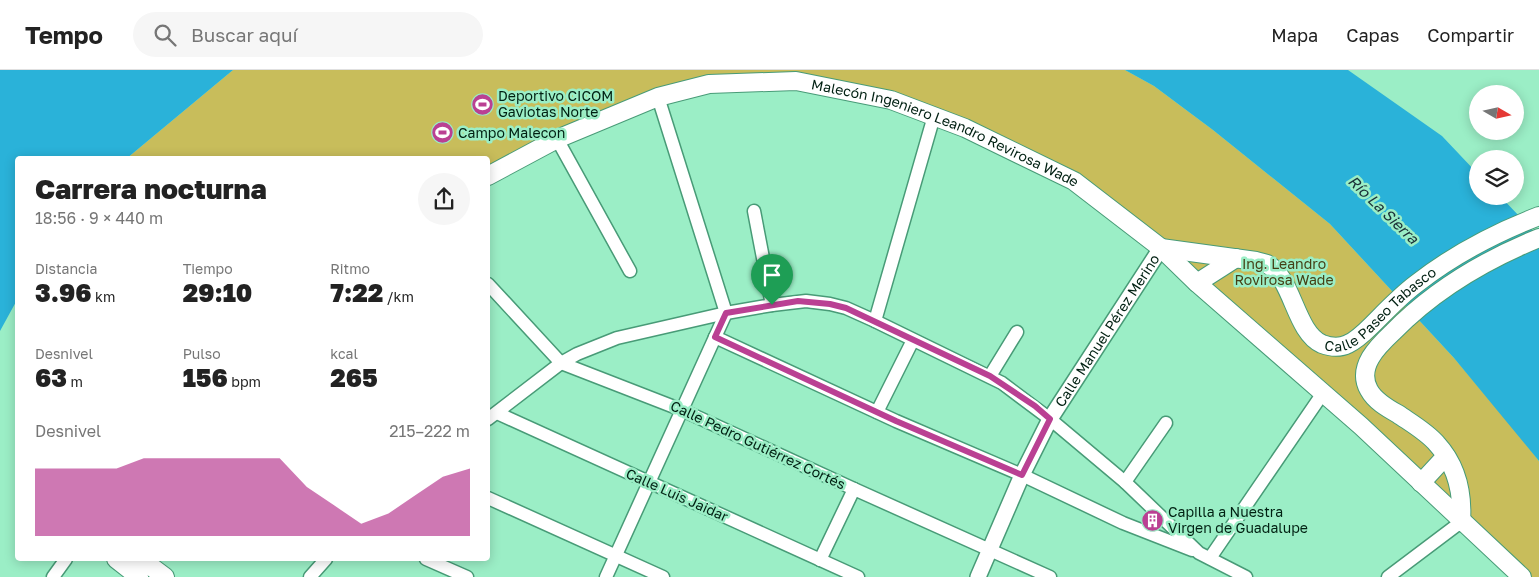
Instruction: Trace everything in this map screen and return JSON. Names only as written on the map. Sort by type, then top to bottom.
[{"type":"main road","name":"Malecón Ingeniero Leandro Revirosa Wade","points":[[490,175],[557,139],[658,97],[709,84],[796,81],[891,100],[965,128],[1074,181],[1160,248],[1197,283],[1323,393],[1522,577]]},
{"type":"main road","name":"Calle Paseo Tabasco","points":[[1160,248],[1267,264],[1279,276],[1307,330],[1314,339],[1332,347],[1348,344],[1364,332],[1416,284],[1469,249],[1497,234],[1539,216]]},
{"type":"main road","name":"Calle Paseo Tabasco","points":[[1461,522],[1462,502],[1460,488],[1446,456],[1437,443],[1419,428],[1379,402],[1366,385],[1366,368],[1378,346],[1411,313],[1448,285],[1512,249],[1539,238]]},
{"type":"main road","points":[[1197,283],[1236,258]]},
{"type":"main road","points":[[1421,483],[1446,456]]},
{"type":"main road","points":[[119,561],[139,577]]},
{"type":"main road","points":[[144,561],[165,577]]},
{"type":"street","points":[[606,577],[726,313],[658,97]]},
{"type":"street","points":[[875,321],[934,116]]},
{"type":"street","points":[[557,139],[630,271]]},
{"type":"street","points":[[754,211],[772,305]]},
{"type":"street","name":"Calle Manuel Pérez Merino","points":[[978,577],[1022,475],[1050,419],[1160,248]]},
{"type":"street","name":"Calle Pedro Gutiérrez Cortés","points":[[490,286],[561,363],[682,410],[1050,577]]},
{"type":"street","points":[[492,416],[561,363],[577,354],[617,338],[726,313],[772,305],[806,301],[830,304],[846,308],[875,321],[990,376],[1035,406],[1125,482],[1204,556]]},
{"type":"street","points":[[990,376],[1017,332]]},
{"type":"street","points":[[715,337],[877,412],[1022,475],[1123,523],[1204,556],[1246,577]]},
{"type":"street","points":[[877,412],[913,340]]},
{"type":"street","points":[[1204,556],[1323,393]]},
{"type":"street","name":"Calle Luis Jaidar","points":[[492,416],[648,482],[858,577]]},
{"type":"street","points":[[1125,482],[1166,423]]},
{"type":"street","points":[[820,560],[854,489]]},
{"type":"street","points":[[490,499],[663,577]]},
{"type":"street","points":[[1388,577],[1461,522]]},
{"type":"street","points":[[53,577],[65,561]]},
{"type":"street","points":[[310,577],[324,561]]},
{"type":"street","points":[[431,561],[467,577]]},
{"type":"green space","name":"Ing. Leandro Rovirosa Wade","points":[[233,70],[1125,70],[1154,86],[1213,130],[1330,224],[1454,358],[1519,435],[1539,461],[1539,577],[1522,577],[1074,181],[934,116],[796,81],[709,84],[490,175],[490,156],[130,156]]},
{"type":"water","points":[[0,70],[233,70],[130,156],[15,156],[15,304],[0,331]]},
{"type":"water","name":"Río La Sierra","points":[[1125,70],[1348,70],[1442,136],[1469,165],[1469,205],[1509,205],[1539,237],[1539,461],[1454,358],[1330,224],[1213,130],[1154,86]]},
{"type":"place","name":"Deportivo CICOM Gaviotas Norte","points":[[482,104]]},
{"type":"place","name":"Campo Malecon","points":[[442,133]]},
{"type":"place","name":"Capilla a Nuestra Virgen de Guadalupe","points":[[1152,520]]},
{"type":"route","points":[[806,301],[846,308],[1002,383],[1050,419],[1022,475],[896,421],[715,337],[726,313],[772,305],[806,301]]}]
